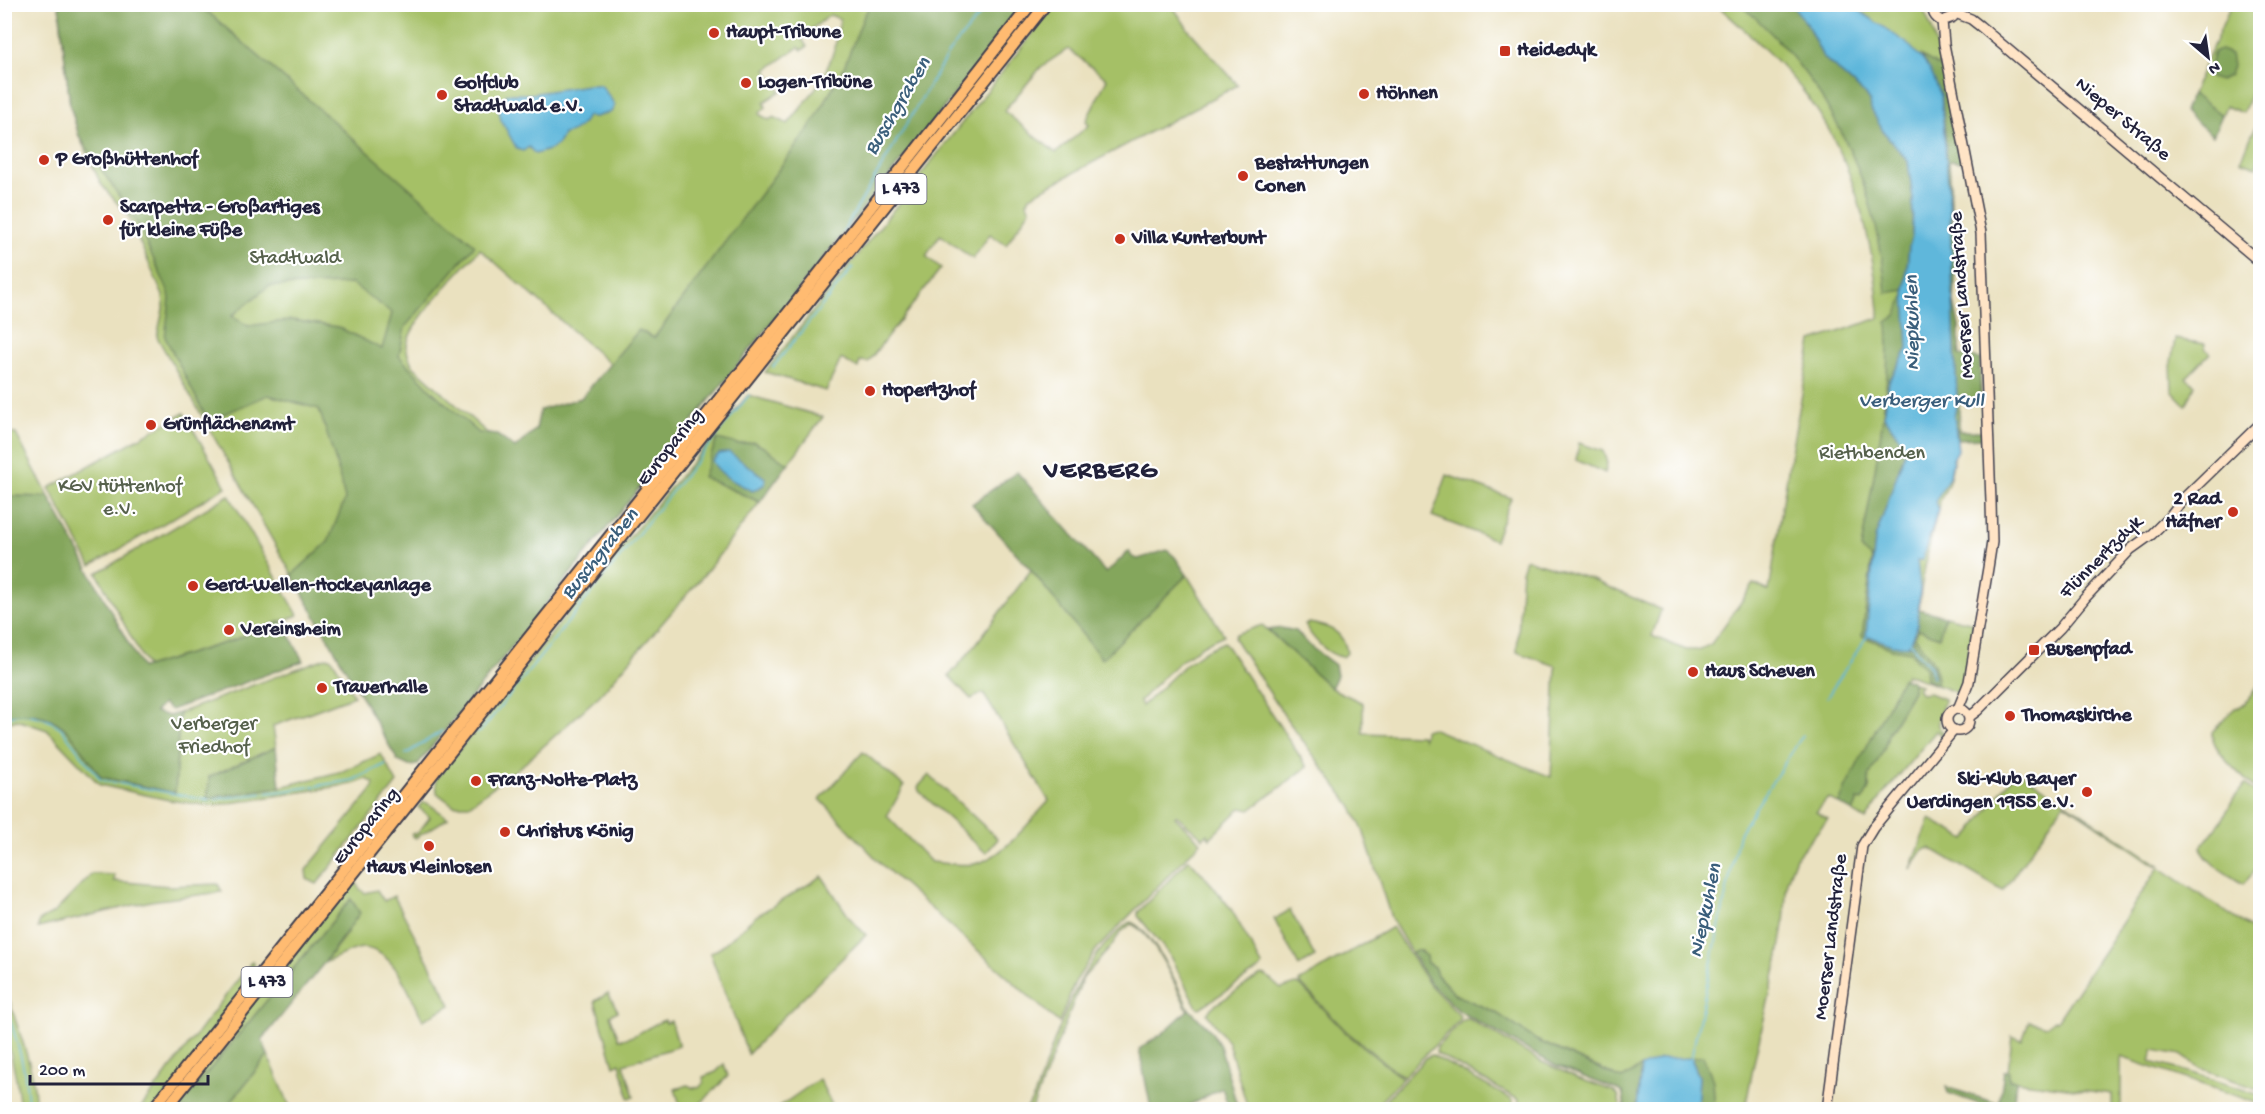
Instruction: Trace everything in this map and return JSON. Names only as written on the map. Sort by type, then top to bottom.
[{"type":"main road","name":"Europaring","points":[[152,1110],[787,315],[1031,4]]},
{"type":"main road","name":"Europaring","points":[[165,1110],[1046,4]]},
{"type":"main road","name":"Moerser Landstraße","points":[[1934,4],[1933,13],[1942,21],[1944,44],[1981,233],[1991,502],[1992,542],[1987,579],[1969,682],[1958,709]]},
{"type":"main road","points":[[1942,21],[1950,20],[1955,9]]},
{"type":"main road","name":"Nieper Straße","points":[[1955,9],[1980,26],[2260,262]]},
{"type":"main road","name":"Flünnertzdyk","points":[[1969,717],[2060,628],[2131,549],[2152,534],[2183,499],[2260,424]]},
{"type":"main road","points":[[1958,709],[1965,711],[1969,717],[1969,723],[1960,731],[1949,726],[1948,717],[1951,712],[1958,709]]},
{"type":"main road","name":"Moerser Landstraße","points":[[1827,1110],[1862,846],[1873,828],[1954,730]]},
{"type":"green space","points":[[1056,4],[1172,5],[1188,29],[1238,85],[1030,196],[1027,203],[1030,210],[1006,245],[990,234],[973,259],[940,235],[926,256],[941,268],[868,362],[860,361],[858,368],[841,359],[826,391],[765,372]],"holes":[[[1068,49],[1107,79],[1086,121],[1089,125],[1056,153],[1004,111],[1041,67]]]},
{"type":"green space","name":"Stadtwald","points":[[59,5],[1026,5],[417,765],[409,766],[402,759],[398,761],[157,337],[164,305],[163,296],[129,217],[101,184],[79,136],[70,105]],"holes":[[[830,15],[840,19],[836,43],[824,75],[813,92],[788,124],[774,117],[769,120],[759,114],[766,107],[764,102],[781,91],[766,70],[799,47],[802,50],[807,47],[801,37]],[[480,249],[611,365],[580,405],[514,457],[414,367],[407,351],[410,335],[427,309]]]},
{"type":"green space","name":"Stadtwald","points":[[59,5],[200,5],[475,245],[405,327],[399,356],[433,392],[479,433],[497,435],[515,448],[536,429],[540,410],[581,398],[639,330],[654,338],[813,123],[844,67],[870,5],[1026,5],[417,765],[409,766],[398,761],[292,575],[328,542],[345,499],[319,409],[268,395],[208,421],[165,337],[169,293],[137,223],[79,136],[70,105]],"holes":[[[352,284],[392,313],[382,349],[338,327],[292,320],[248,326],[232,316],[269,286]]]},
{"type":"green space","name":"Riethbenden","points":[[1717,5],[1921,5],[1932,29],[1942,68],[1922,57],[1935,75],[1949,160],[1951,221],[1954,223],[1956,269],[1953,304],[1960,356],[1979,360],[1982,404],[1959,403],[1953,462],[1933,530],[1918,614],[1944,621],[1945,616],[1974,623],[1961,694],[1906,674],[1839,804],[1828,798],[1816,812],[1828,819],[1796,857],[1787,881],[1779,956],[1745,1109],[1625,1109],[1620,1086],[1612,1074],[1536,1040],[1495,1012],[1456,995],[1437,975],[1434,967],[1427,963],[1421,951],[1416,950],[1412,954],[1391,918],[1363,830],[1351,806],[1286,718],[1234,638],[1236,634],[1262,625],[1331,688],[1363,703],[1363,733],[1421,735],[1423,739],[1424,730],[1431,728],[1551,777],[1556,666],[1517,652],[1522,569],[1525,559],[1590,579],[1661,610],[1652,636],[1686,650],[1699,650],[1711,644],[1754,584],[1769,591],[1790,457],[1812,341],[1879,318],[1879,310],[1871,254],[1858,198],[1837,145],[1797,83],[1764,48]]},
{"type":"green space","points":[[1741,5],[1792,5],[1807,24],[1823,57],[1866,95],[1883,131],[1908,161],[1913,199],[1912,237],[1905,290],[1886,293],[1881,252],[1872,211],[1859,172],[1822,98],[1771,33]]},
{"type":"green space","points":[[2231,5],[2260,5],[2260,71],[2243,113],[2226,106],[2222,115],[2192,94]]},
{"type":"green space","points":[[2221,50],[2231,54],[2233,66],[2230,75],[2219,81],[2210,78],[2208,71],[2214,52]]},
{"type":"green space","points":[[1922,56],[1942,68],[1962,162],[1949,161],[1952,221],[1955,221],[1954,302],[1959,326],[1959,355],[1980,359],[1980,401],[1959,402],[1959,431],[1983,431],[1983,438],[1958,439],[1954,415],[1957,401],[1945,133],[1941,95]]},
{"type":"green space","points":[[2192,94],[2222,115],[2213,136],[2184,111]]},
{"type":"green space","points":[[2260,115],[2260,156],[2256,167],[2241,161]]},
{"type":"green space","points":[[1906,293],[1908,349],[1889,381],[1884,416],[1906,449],[1875,539],[1866,635],[1879,640],[1908,646],[1909,644],[1918,657],[1928,663],[1930,675],[1933,678],[1934,672],[1930,662],[1912,639],[1917,626],[1918,609],[1945,616],[1939,637],[1919,629],[1915,637],[1934,664],[1936,684],[1926,680],[1925,667],[1916,660],[1911,652],[1892,649],[1862,636],[1872,559],[1861,549],[1884,406],[1888,349],[1887,322],[1896,316]]},
{"type":"green space","points":[[2175,339],[2205,344],[2205,349],[2210,353],[2186,378],[2195,385],[2186,406],[2172,391],[2171,362]]},
{"type":"green space","points":[[748,395],[823,417],[788,464],[760,446],[750,443],[742,444],[734,448],[703,477],[760,502],[703,576],[600,695],[525,763],[469,805],[453,805],[437,793],[436,779],[602,570]]},
{"type":"green space","name":"KGV Hüttenhof e.V.","points":[[184,413],[226,487],[91,566],[49,488]]},
{"type":"green space","points":[[5,432],[16,434],[49,497],[5,496]]},
{"type":"green space","points":[[717,439],[738,444],[754,442],[788,464],[760,502],[703,477]]},
{"type":"green space","points":[[1579,443],[1603,451],[1607,463],[1605,473],[1576,460]]},
{"type":"green space","points":[[1017,472],[1106,573],[1129,551],[1132,557],[1138,559],[1167,550],[1175,557],[1187,575],[1102,659],[1031,570],[972,504]]},
{"type":"green space","points":[[1447,475],[1511,498],[1495,540],[1432,516]]},
{"type":"green space","name":"Gerd-Wellen-Hockeyanlage","points":[[229,495],[298,615],[231,641],[147,667],[97,573]]},
{"type":"green space","points":[[5,496],[49,497],[142,668],[231,641],[282,621],[284,624],[303,661],[171,710],[163,704],[155,712],[169,716],[179,713],[175,793],[101,777],[73,737],[53,720],[40,715],[5,716]]},
{"type":"green space","points":[[1031,570],[1102,659],[1187,575],[1224,635],[1200,647],[1179,663],[1140,701],[1142,706],[1186,664],[1206,650],[1224,642],[1307,767],[1250,810],[1241,808],[1210,838],[1207,834],[1203,838],[1176,815],[1175,817],[1201,842],[1096,950],[1075,982],[1059,1023],[881,864],[820,799],[863,752],[904,786],[887,816],[931,862],[963,865],[984,861],[995,855],[1049,801],[983,693],[971,699],[949,676],[973,648]]},
{"type":"green space","points":[[1309,623],[1334,631],[1343,639],[1347,653],[1343,657],[1326,650],[1308,630],[1305,625]]},
{"type":"green space","points":[[1281,628],[1296,631],[1311,647],[1335,665],[1337,676],[1331,688],[1268,630]]},
{"type":"green space","name":"Verberger Friedhof","points":[[328,657],[333,660],[354,696],[273,726],[276,747],[209,777],[208,798],[280,787],[343,771],[381,754],[397,783],[317,884],[307,879],[306,870],[372,790],[374,783],[367,779],[353,784],[211,806],[169,800],[100,785],[47,730],[17,720],[5,724],[5,716],[24,714],[40,715],[53,720],[73,737],[101,777],[175,793],[179,713]]},
{"type":"green space","points":[[1902,678],[1912,681],[1913,691],[1889,732],[1884,749],[1869,777],[1869,789],[1862,801],[1858,800],[1853,812],[1839,804]]},
{"type":"green space","points":[[1913,683],[1920,685],[1917,688],[1921,694],[1929,693],[1944,699],[1938,725],[1944,733],[1942,736],[1936,731],[1882,796],[1866,820],[1853,812],[1858,800],[1869,789],[1869,777],[1884,749],[1889,732],[1913,691]]},
{"type":"green space","points":[[2260,683],[2260,793],[2223,757],[2213,740],[2212,732],[2235,708],[2247,701]]},
{"type":"green space","points":[[276,747],[280,787],[208,798],[209,777]]},
{"type":"green space","points":[[2017,770],[2159,865],[2155,865],[2064,803],[2003,891],[1930,848],[1923,850],[1910,871],[1930,819],[1966,839]]},
{"type":"green space","points":[[929,775],[998,839],[986,853],[919,791],[918,787]]},
{"type":"green space","points":[[2245,784],[2260,798],[2260,866],[2243,884],[2207,858],[2201,847],[2223,819],[2232,801]]},
{"type":"green space","points":[[424,802],[448,818],[416,838],[412,836],[412,833],[417,834],[430,817],[418,807]]},
{"type":"green space","points":[[1189,859],[1231,909],[1262,965],[1261,968],[1200,1008],[1197,1007],[1168,953],[1138,916],[1138,912]]},
{"type":"green space","points":[[2159,867],[2260,935],[2260,1090],[2200,1068],[2181,1055],[2153,1050],[2150,1062],[2260,1095],[2260,1104],[2121,1057],[2121,1109],[2112,1109],[2112,1094],[2008,1080],[2012,1036],[2022,1040],[2029,1021],[2046,1026],[2054,1020],[2057,1021]]},
{"type":"green space","points":[[92,874],[115,875],[114,881],[169,886],[218,884],[222,892],[151,901],[38,928],[39,921],[54,913]]},
{"type":"green space","points":[[822,876],[849,917],[866,935],[748,1054],[710,953],[718,949],[756,916]]},
{"type":"green space","points":[[355,879],[359,888],[365,893],[377,890],[384,901],[394,896],[451,1005],[423,1020],[393,965],[375,951],[359,948],[324,963],[347,933],[351,899],[177,1109],[139,1110],[252,961],[264,990]]},
{"type":"green space","points":[[351,899],[360,913],[324,963],[262,1040],[268,1055],[225,1109],[177,1109]]},
{"type":"green space","points":[[1290,910],[1315,957],[1299,966],[1274,919]]},
{"type":"green space","points":[[1130,922],[1138,926],[1155,946],[1179,988],[1188,1011],[1156,949],[1139,929],[1131,924],[1120,933],[1110,948],[1083,978],[1032,1109],[1026,1110],[1034,1097],[1060,1026],[1082,978],[1095,957],[1111,938]]},
{"type":"green space","points":[[1392,927],[1429,984],[1460,1016],[1460,1020],[1404,1076],[1346,1031],[1299,982]]},
{"type":"green space","points":[[1417,950],[1426,956],[1427,963],[1434,967],[1437,975],[1456,995],[1495,1012],[1536,1040],[1622,1079],[1641,1067],[1637,1109],[1625,1109],[1623,1092],[1556,1066],[1459,1011],[1430,983],[1412,954]]},
{"type":"green space","points":[[1261,975],[1266,976],[1281,989],[1296,984],[1300,985],[1345,1032],[1403,1078],[1373,1109],[1248,1109],[1228,1042],[1207,1014],[1212,1007]]},
{"type":"green space","points":[[5,991],[30,1068],[35,1109],[20,1109],[5,1029]]},
{"type":"green space","points":[[608,993],[618,1011],[610,1015],[619,1039],[631,1037],[665,1020],[666,1023],[671,1021],[679,1046],[624,1064],[634,1097],[629,1098],[620,1063],[614,1066],[595,1001]]},
{"type":"green space","points":[[1189,1009],[1211,1031],[1220,1046],[1238,1109],[1229,1109],[1222,1088],[1182,1109],[1151,1109],[1139,1049],[1162,1034]]},
{"type":"green space","points":[[1469,1019],[1542,1062],[1613,1091],[1618,1095],[1621,1109],[1518,1109],[1519,1100],[1436,1053],[1437,1047],[1463,1020]]},
{"type":"green space","points":[[268,1055],[291,1109],[225,1109]]},
{"type":"green space","points":[[1432,1055],[1511,1099],[1514,1106],[1511,1110],[1377,1109],[1427,1057]]},
{"type":"green space","points":[[1703,1056],[1713,1081],[1715,1109],[1697,1109],[1699,1077],[1691,1058]]},
{"type":"green space","points":[[724,1064],[728,1076],[695,1109],[679,1109],[681,1108],[675,1089],[688,1085],[693,1088],[700,1087],[704,1082],[703,1077],[716,1072]]},
{"type":"green space","points":[[2004,1071],[2009,1071],[2009,1080],[2016,1081],[2013,1109],[1993,1109],[1948,1093],[1946,1087],[1999,1104]]},
{"type":"green space","points":[[819,1079],[834,1109],[776,1109]]},
{"type":"water","name":"Verberger Kull","points":[[1792,5],[1851,5],[1908,44],[1930,70],[1941,95],[1949,196],[1957,402],[1954,415],[1958,450],[1953,459],[1950,475],[1935,502],[1938,510],[1922,560],[1917,560],[1920,589],[1917,626],[1908,646],[1892,645],[1866,635],[1875,539],[1906,449],[1884,416],[1889,381],[1908,349],[1905,290],[1912,237],[1913,199],[1908,161],[1883,131],[1866,95],[1823,57],[1807,24]]},
{"type":"water","points":[[601,85],[615,105],[611,112],[595,117],[587,116],[583,123],[571,132],[563,134],[559,143],[548,150],[535,154],[529,147],[523,151],[517,149],[501,120],[498,106],[507,94],[530,94]]},
{"type":"water","points":[[729,452],[765,478],[765,484],[753,491],[720,471],[712,461],[719,454]]},
{"type":"water","points":[[1691,1058],[1699,1077],[1697,1109],[1637,1109],[1641,1067],[1660,1059]]},
{"type":"waterway","name":"Buschgraben","points":[[843,232],[949,52],[989,4]]},
{"type":"waterway","name":"Buschgraben","points":[[773,367],[853,267]]},
{"type":"waterway","name":"Buschgraben","points":[[476,733],[481,731],[749,395]]},
{"type":"waterway","name":"Niepkuhlen","points":[[1827,697],[1867,636]]},
{"type":"waterway","points":[[1910,641],[1930,666],[1932,677]]},
{"type":"waterway","name":"Buschgraben","points":[[4,717],[27,715],[55,724],[61,728],[101,780],[208,800],[353,780],[386,764]]},
{"type":"waterway","name":"Buschgraben","points":[[406,754],[442,731]]},
{"type":"waterway","name":"Niepkuhlen","points":[[1691,1059],[1739,833],[1803,735]]},
{"type":"waterway","points":[[4,1002],[24,1069],[28,1110]]},
{"type":"place","name":"Haupt-Tribune","points":[[714,33]]},
{"type":"place","name":"Heidedyk","points":[[1505,51]]},
{"type":"place","name":"Logen-Tribüne","points":[[746,83]]},
{"type":"place","name":"Höhnen","points":[[1364,94]]},
{"type":"place","name":"Golfclub Stadtwald e.V.","points":[[442,95]]},
{"type":"place","name":"P Großhüttenhof","points":[[44,160]]},
{"type":"place","name":"Bestattungen Conen","points":[[1243,176]]},
{"type":"place","name":"Scarpetta - Großartiges für kleine Füße","points":[[108,220]]},
{"type":"place","name":"Villa Kunterbunt","points":[[1120,239]]},
{"type":"place","name":"Hopertzhof","points":[[870,391]]},
{"type":"place","name":"Grünflächenamt","points":[[151,425]]},
{"type":"place","name":"2 Rad Häfner","points":[[2233,512]]},
{"type":"place","name":"Gerd-Wellen-Hockeyanlage","points":[[193,586]]},
{"type":"place","name":"Vereinsheim","points":[[229,630]]},
{"type":"place","name":"Busenpfad","points":[[2034,650]]},
{"type":"place","name":"Haus Scheven","points":[[1693,672]]},
{"type":"place","name":"Trauerhalle","points":[[322,688]]},
{"type":"place","name":"Thomaskirche","points":[[2010,716]]},
{"type":"place","name":"Franz-Nolte-Platz","points":[[476,781]]},
{"type":"place","name":"Ski-Klub Bayer Uerdingen 1955 e.V.","points":[[2087,792]]},
{"type":"place","name":"Christus König","points":[[505,832]]},
{"type":"place","name":"Haus Kleinlosen","points":[[429,846]]},
{"type":"district","name":"VERBERG","points":[[1101,472]]}]
